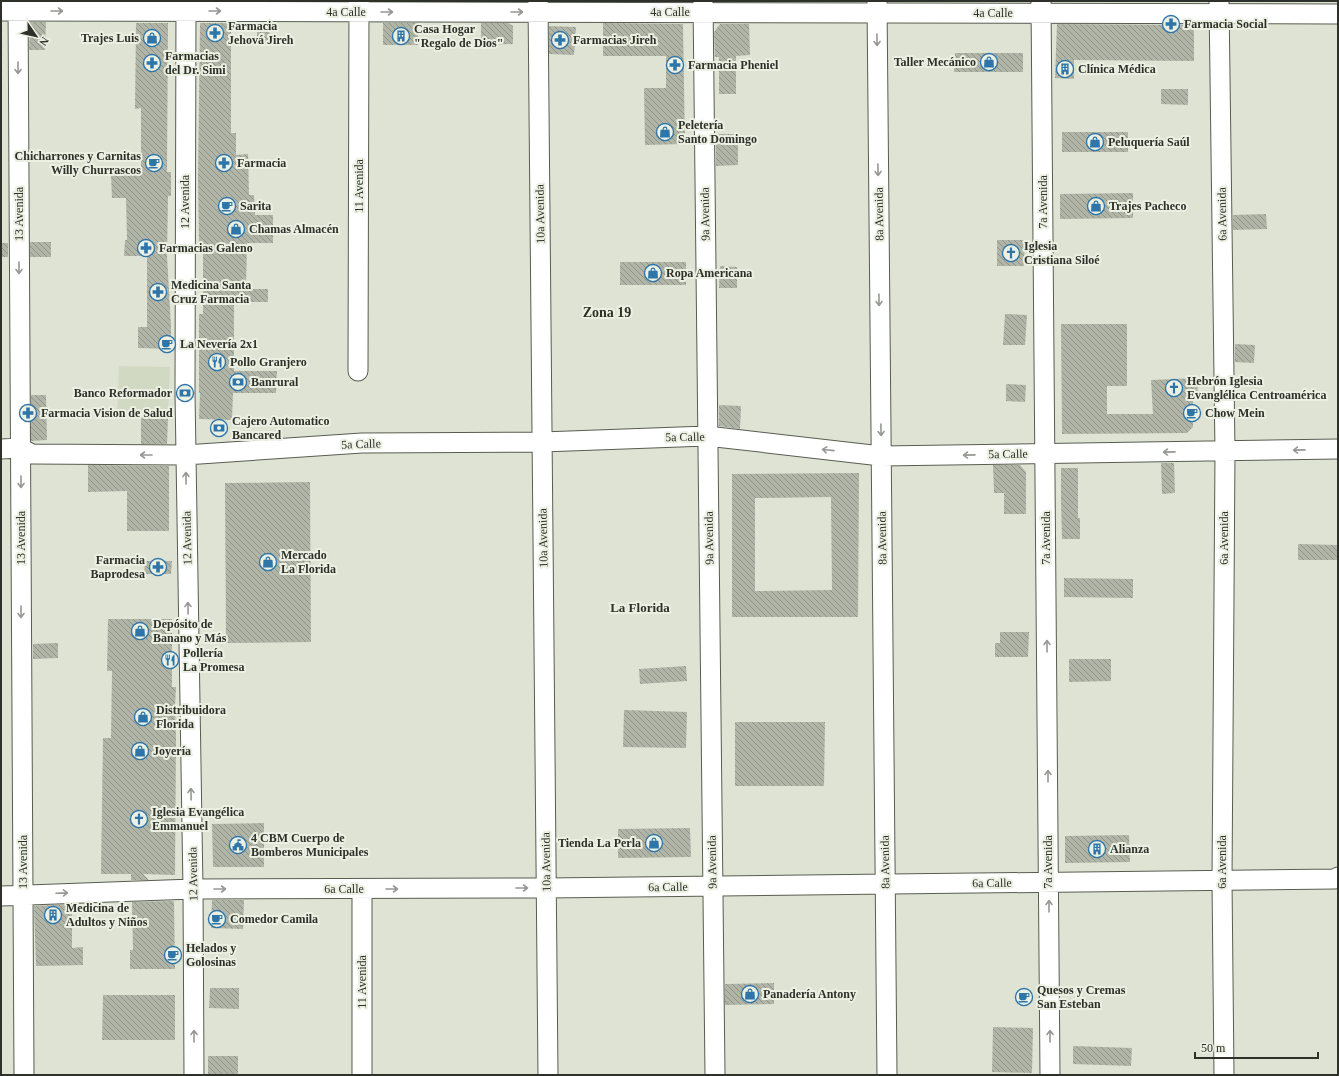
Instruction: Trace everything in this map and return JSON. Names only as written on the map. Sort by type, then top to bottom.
[{"type":"street","name":"4a Calle","points":[[12,8],[186,6],[1219,7],[1338,14]]},
{"type":"street","name":"12 Avenida","points":[[186,6],[185,455],[193,889],[194,1075]]},
{"type":"street","name":"11 Avenida","points":[[358,371],[359,6]]},
{"type":"street","name":"10a Avenida","points":[[538,6],[548,1075]]},
{"type":"street","name":"9a Avenida","points":[[703,7],[715,1075]]},
{"type":"street","name":"8a Avenida","points":[[877,7],[887,1075]]},
{"type":"street","name":"7a Avenida","points":[[1041,7],[1050,1075]]},
{"type":"street","name":"6a Avenida","points":[[1219,7],[1225,452],[1222,880],[1224,1075]]},
{"type":"street","name":"13 Avenida","points":[[12,8],[24,454],[24,1075]]},
{"type":"street","name":"5a Calle","points":[[1,449],[24,454],[185,455],[362,443],[542,442],[708,436],[881,456],[1225,452],[1338,449]]},
{"type":"street","name":"5a Calle","points":[[1,460],[24,454]]},
{"type":"street","name":"6a Calle","points":[[1,896],[193,889],[546,888],[1337,879]]},
{"type":"street","name":"11 Avenida","points":[[362,889],[362,1075]]},
{"type":"shaded area","points":[[119,366],[170,367],[168,418],[117,416]]},
{"type":"building","points":[[30,22],[46,22],[45,50],[29,50]]},
{"type":"building","points":[[136,23],[168,23],[167,172],[171,172],[171,196],[168,196],[167,256],[171,349],[138,348],[138,327],[147,327],[147,256],[124,256],[125,240],[127,240],[126,198],[112,198],[111,174],[141,173],[141,108],[135,109]]},
{"type":"building","points":[[200,23],[231,23],[231,133],[236,133],[236,155],[248,154],[249,195],[254,195],[255,215],[273,215],[273,243],[247,243],[246,289],[268,289],[268,302],[234,302],[234,371],[277,371],[276,393],[233,393],[232,420],[199,419],[199,314],[203,314],[203,244],[199,244],[198,177]]},
{"type":"building","points":[[257,23],[269,23],[270,44],[257,44]]},
{"type":"building","name":"Casa Hogar \"Regalo de Dios\"","points":[[383,23],[418,23],[418,45],[383,45]]},
{"type":"building","points":[[481,23],[508,23],[513,26],[513,44],[481,45]]},
{"type":"building","points":[[603,23],[683,24],[685,144],[645,145],[644,88],[666,88],[666,56],[603,56]]},
{"type":"building","points":[[720,24],[749,24],[750,55],[736,56],[736,94],[719,94],[719,57],[715,57],[714,32]]},
{"type":"building","points":[[1057,24],[1194,25],[1194,61],[1074,60],[1074,79],[1055,78]]},
{"type":"building","name":"Farmacias Jireh","points":[[549,26],[576,27],[574,55],[549,54]]},
{"type":"building","name":"Taller Mecánico","points":[[955,53],[1023,53],[1023,72],[954,72]]},
{"type":"building","points":[[1161,89],[1188,89],[1188,105],[1161,104]]},
{"type":"building","name":"Peluquería Saúl","points":[[1062,132],[1128,132],[1128,152],[1062,152]]},
{"type":"building","points":[[716,134],[738,134],[738,165],[716,166]]},
{"type":"building","name":"Trajes Pacheco","points":[[1133,193],[1133,218],[1060,219],[1060,194]]},
{"type":"building","points":[[1266,214],[1267,229],[1233,230],[1233,215]]},
{"type":"building","name":"Iglesia Cristiana Siloé","points":[[997,240],[1025,240],[1024,266],[997,266]]},
{"type":"building","points":[[30,242],[51,242],[51,257],[30,257]]},
{"type":"building","points":[[1,243],[8,243],[8,257],[1,257]]},
{"type":"building","name":"Ropa Americana","points":[[620,262],[686,262],[686,285],[620,285]]},
{"type":"building","points":[[720,266],[737,267],[737,288],[719,288]]},
{"type":"building","points":[[1005,314],[1027,315],[1025,345],[1003,345]]},
{"type":"building","points":[[1061,324],[1127,324],[1127,386],[1107,386],[1107,414],[1153,414],[1151,380],[1197,378],[1198,395],[1193,395],[1193,427],[1187,433],[1062,434]]},
{"type":"building","points":[[1235,344],[1255,345],[1254,363],[1235,362]]},
{"type":"building","points":[[1006,384],[1026,385],[1025,402],[1006,401]]},
{"type":"building","points":[[31,395],[46,395],[47,440],[31,441]]},
{"type":"building","points":[[719,405],[741,406],[740,429],[719,426]]},
{"type":"building","points":[[141,417],[168,418],[167,444],[141,444]]},
{"type":"building","points":[[1161,463],[1174,463],[1175,493],[1162,494]]},
{"type":"building","points":[[88,465],[169,466],[169,531],[127,531],[127,491],[88,492]]},
{"type":"building","points":[[993,465],[1020,465],[1026,472],[1026,514],[1004,514],[1004,493],[994,493]]},
{"type":"building","points":[[1061,468],[1078,468],[1078,518],[1080,518],[1080,539],[1062,539]]},
{"type":"building","points":[[859,473],[858,617],[732,617],[732,474]],"holes":[[[831,497],[832,590],[755,591],[755,498]]]},
{"type":"building","name":"Mercado La Florida","points":[[310,482],[311,642],[226,643],[225,483]]},
{"type":"building","points":[[1298,544],[1338,545],[1338,560],[1298,560]]},
{"type":"building","name":"Farmacia Baprodesa","points":[[145,561],[172,561],[171,574],[144,574]]},
{"type":"building","points":[[1064,578],[1133,579],[1133,598],[1064,597]]},
{"type":"building","points":[[108,619],[172,619],[172,687],[176,687],[175,875],[143,874],[149,880],[131,880],[131,874],[101,874],[103,738],[111,738],[112,671],[107,671]]},
{"type":"building","points":[[1000,632],[1029,632],[1028,657],[995,657],[995,643],[1000,643]]},
{"type":"building","points":[[58,643],[58,658],[33,659],[33,644]]},
{"type":"building","points":[[1069,659],[1111,659],[1111,681],[1069,682]]},
{"type":"building","points":[[686,666],[687,681],[640,684],[639,669]]},
{"type":"building","points":[[624,710],[687,712],[686,748],[623,747]]},
{"type":"building","points":[[735,722],[825,722],[824,786],[735,786]]},
{"type":"building","name":"4 CBM Cuerpo de Bomberos Municipales","points":[[264,823],[264,867],[213,867],[212,824]]},
{"type":"building","name":"Tienda La Perla","points":[[690,828],[691,857],[618,858],[618,829]]},
{"type":"building","name":"Alianza","points":[[1129,835],[1130,862],[1065,863],[1065,836]]},
{"type":"building","points":[[212,900],[244,900],[243,929],[211,928]]},
{"type":"building","points":[[173,901],[175,969],[130,969],[130,950],[133,950],[132,902]]},
{"type":"building","points":[[72,904],[72,948],[83,947],[83,965],[36,966],[34,906]]},
{"type":"building","name":"Panadería Antony","points":[[774,983],[774,1004],[725,1005],[725,984]]},
{"type":"building","points":[[210,988],[239,988],[239,1009],[209,1008]]},
{"type":"building","points":[[103,995],[175,995],[175,1040],[102,1040]]},
{"type":"building","points":[[993,1027],[1033,1028],[1032,1073],[992,1072]]},
{"type":"building","points":[[1073,1046],[1132,1048],[1131,1066],[1073,1064]]},
{"type":"building","points":[[208,1056],[238,1056],[238,1075],[208,1075]]},
{"type":"place","name":"Farmacia Social","points":[[1171,24]]},
{"type":"place","name":"Farmacia Jehová Jireh","points":[[215,33]]},
{"type":"place","name":"Casa Hogar \"Regalo de Dios\"","points":[[401,36]]},
{"type":"place","name":"Trajes Luis","points":[[152,38]]},
{"type":"place","name":"Farmacias Jireh","points":[[560,40]]},
{"type":"place","name":"Taller Mecánico","points":[[989,62]]},
{"type":"place","name":"Farmacias del Dr. Simi","points":[[152,63]]},
{"type":"place","name":"Farmacia Pheniel","points":[[675,65]]},
{"type":"place","name":"Clínica Médica","points":[[1065,69]]},
{"type":"place","name":"Peletería Santo Domingo","points":[[665,132]]},
{"type":"place","name":"Peluquería Saúl","points":[[1095,142]]},
{"type":"place","name":"Chicharrones y Carnitas Willy Churrascos","points":[[154,163]]},
{"type":"place","name":"Farmacia","points":[[224,163]]},
{"type":"place","name":"Sarita","points":[[227,206]]},
{"type":"place","name":"Trajes Pacheco","points":[[1096,206]]},
{"type":"place","name":"Chamas Almacén","points":[[236,229]]},
{"type":"place","name":"Farmacias Galeno","points":[[146,248]]},
{"type":"place","name":"Iglesia Cristiana Siloé","points":[[1011,253]]},
{"type":"place","name":"Ropa Americana","points":[[653,273]]},
{"type":"place","name":"Medicina Santa Cruz Farmacia","points":[[158,292]]},
{"type":"place","name":"La Nevería 2x1","points":[[167,344]]},
{"type":"place","name":"Pollo Granjero","points":[[217,362]]},
{"type":"place","name":"Banrural","points":[[238,382]]},
{"type":"place","name":"Hebrón Iglesia Evanglélica Centroamérica","points":[[1174,388]]},
{"type":"place","name":"Banco Reformador","points":[[185,393]]},
{"type":"place","name":"Farmacia Vision de Salud","points":[[28,413]]},
{"type":"place","name":"Chow Mein","points":[[1192,413]]},
{"type":"place","name":"Cajero Automatico Bancared","points":[[219,428]]},
{"type":"place","name":"Mercado La Florida","points":[[268,562]]},
{"type":"place","name":"Farmacia Baprodesa","points":[[158,567]]},
{"type":"place","name":"Depósito de Banano y Más","points":[[140,631]]},
{"type":"place","name":"Pollería La Promesa","points":[[170,660]]},
{"type":"place","name":"Distribuidora Florida","points":[[143,717]]},
{"type":"place","name":"Joyería","points":[[140,751]]},
{"type":"place","name":"Iglesia Evangélica Emmanuel","points":[[139,819]]},
{"type":"place","name":"Tienda La Perla","points":[[654,843]]},
{"type":"place","name":"4 CBM Cuerpo de Bomberos Municipales","points":[[238,845]]},
{"type":"place","name":"Alianza","points":[[1097,849]]},
{"type":"place","name":"Medicina de Adultos y Niños","points":[[53,915]]},
{"type":"place","name":"Comedor Camila","points":[[217,919]]},
{"type":"place","name":"Helados y Golosinas","points":[[173,955]]},
{"type":"place","name":"Panadería Antony","points":[[750,994]]},
{"type":"place","name":"Quesos y Cremas San Esteban","points":[[1024,997]]},
{"type":"district","name":"Zona 19","points":[[607,312]]},
{"type":"district","name":"La Florida","points":[[640,607]]}]
